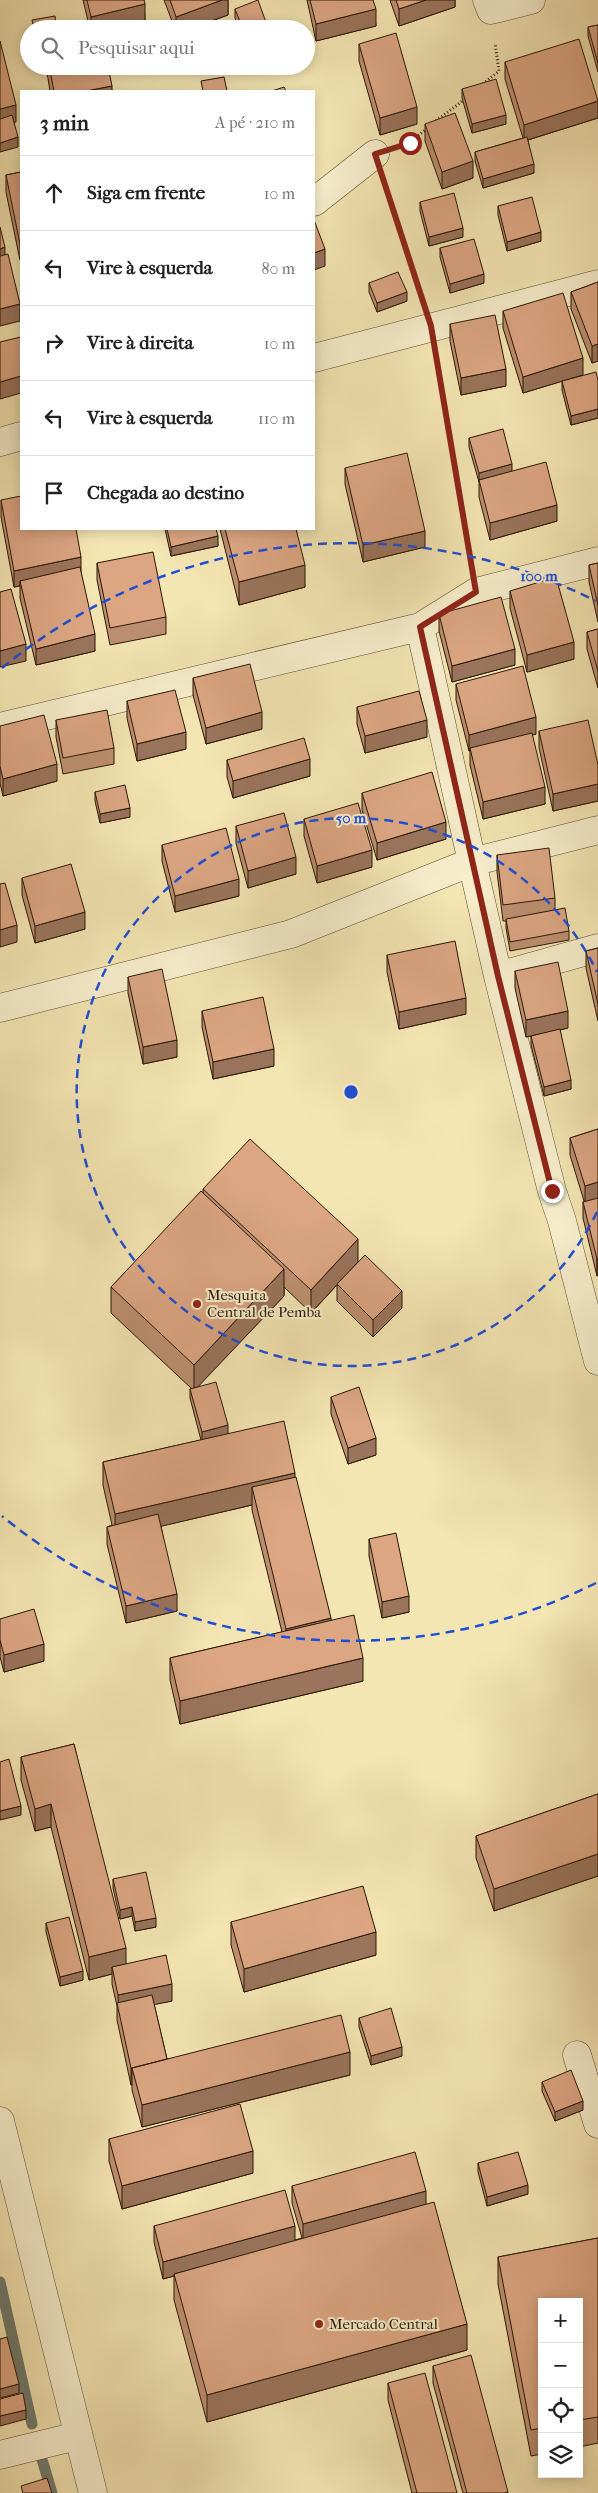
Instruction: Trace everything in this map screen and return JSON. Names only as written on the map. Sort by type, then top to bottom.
[{"type":"street","points":[[489,5],[531,0]]},
{"type":"street","points":[[315,201],[375,154]]},
{"type":"street","points":[[315,358],[598,284]]},
{"type":"street","points":[[0,442],[20,436]]},
{"type":"street","points":[[0,727],[420,627],[476,592],[598,561]]},
{"type":"street","points":[[420,627],[498,976],[552,1191],[562,1221],[598,1361]]},
{"type":"street","points":[[0,1008],[291,934],[472,862],[598,830]]},
{"type":"street","points":[[498,976],[598,948]]},
{"type":"street","points":[[562,1221],[589,1214]]},
{"type":"street","points":[[577,2055],[598,2124]]},
{"type":"street","points":[[1,2129],[77,2436],[93,2493]]},
{"type":"street","points":[[0,2455],[77,2436]]},
{"type":"path","points":[[476,89],[499,71],[489,5]]},
{"type":"path","points":[[469,95],[410,143],[375,154],[431,326],[476,592]]},
{"type":"building","points":[[87,0],[144,0],[145,4],[91,17]]},
{"type":"building","points":[[170,0],[222,0],[176,17]]},
{"type":"building","points":[[258,0],[265,20],[239,20],[235,9]]},
{"type":"building","points":[[310,0],[373,0],[376,9],[316,24]]},
{"type":"building","points":[[396,0],[426,0],[399,9]]},
{"type":"building","points":[[55,16],[56,20],[32,20]]},
{"type":"building","points":[[598,25],[598,63],[588,27]]},
{"type":"building","points":[[396,33],[417,107],[380,118],[359,44]]},
{"type":"building","points":[[579,39],[598,101],[524,125],[505,62]]},
{"type":"building","points":[[0,41],[16,105],[0,109]]},
{"type":"building","points":[[51,75],[110,75],[112,86],[91,90],[54,90]]},
{"type":"building","points":[[224,77],[227,90],[203,90],[201,81]]},
{"type":"building","points":[[496,79],[506,115],[472,124],[462,89]]},
{"type":"building","points":[[284,87],[286,90],[275,90]]},
{"type":"building","points":[[455,113],[473,161],[442,172],[425,124]]},
{"type":"building","points":[[12,115],[18,137],[0,143],[0,119]]},
{"type":"building","points":[[527,137],[534,164],[483,179],[475,152]]},
{"type":"building","points":[[20,172],[20,244],[6,175]]},
{"type":"building","points":[[454,193],[463,228],[429,237],[420,202]]},
{"type":"building","points":[[532,197],[541,232],[507,242],[498,206]]},
{"type":"building","points":[[315,223],[325,249],[315,253]]},
{"type":"building","points":[[0,227],[5,247],[0,249]]},
{"type":"building","points":[[474,239],[484,274],[450,284],[440,248]]},
{"type":"building","points":[[8,254],[20,304],[0,309],[0,256]]},
{"type":"building","points":[[398,272],[407,292],[377,303],[369,283]]},
{"type":"building","points":[[598,282],[598,344],[592,346],[571,292]]},
{"type":"building","points":[[563,293],[583,358],[523,377],[503,311]]},
{"type":"building","points":[[495,315],[506,369],[461,378],[450,324]]},
{"type":"building","points":[[20,337],[20,376],[0,382],[0,342]]},
{"type":"building","points":[[596,372],[598,380],[598,409],[571,416],[562,381]]},
{"type":"building","points":[[503,429],[512,464],[479,473],[469,438]]},
{"type":"building","points":[[407,453],[425,531],[363,545],[345,468]]},
{"type":"building","points":[[546,462],[557,505],[490,523],[479,480]]},
{"type":"building","points":[[20,496],[20,530],[76,530],[81,557],[14,571],[1,500]]},
{"type":"building","points":[[167,530],[216,530],[218,536],[171,547]]},
{"type":"building","points":[[225,530],[296,530],[305,565],[239,582]]},
{"type":"building","points":[[153,552],[166,617],[110,628],[97,563]]},
{"type":"building","points":[[598,563],[598,605],[589,565]]},
{"type":"building","points":[[80,567],[95,634],[36,649],[20,581]]},
{"type":"building","points":[[556,577],[574,642],[527,655],[510,591]]},
{"type":"building","points":[[11,589],[26,644],[0,651],[0,592]]},
{"type":"building","points":[[501,597],[515,649],[452,666],[439,614]]},
{"type":"building","points":[[598,629],[598,671],[587,632]]},
{"type":"building","points":[[250,664],[262,712],[206,728],[193,678]]},
{"type":"building","points":[[523,666],[536,717],[469,735],[456,684]]},
{"type":"building","points":[[175,690],[186,732],[137,744],[127,701]]},
{"type":"building","points":[[419,691],[427,720],[365,736],[357,707]]},
{"type":"building","points":[[107,710],[114,748],[63,758],[56,720]]},
{"type":"building","points":[[44,715],[57,764],[3,779],[0,766],[0,726]]},
{"type":"building","points":[[588,720],[598,765],[598,784],[553,794],[539,731]]},
{"type":"building","points":[[532,733],[545,787],[483,802],[470,748]]},
{"type":"building","points":[[304,738],[310,759],[233,781],[227,760]]},
{"type":"building","points":[[432,772],[446,822],[377,843],[362,793]]},
{"type":"building","points":[[125,785],[130,808],[100,814],[95,792]]},
{"type":"building","points":[[358,803],[372,850],[317,866],[304,819]]},
{"type":"building","points":[[284,813],[296,857],[248,871],[236,826]]},
{"type":"building","points":[[226,828],[239,879],[175,896],[162,845]]},
{"type":"building","points":[[549,848],[555,898],[503,905],[497,855]]},
{"type":"building","points":[[71,864],[85,912],[35,926],[22,878]]},
{"type":"building","points":[[5,883],[17,925],[0,930],[0,884]]},
{"type":"building","points":[[565,908],[569,931],[510,942],[506,919]]},
{"type":"building","points":[[455,941],[466,998],[399,1012],[387,955]]},
{"type":"building","points":[[598,948],[598,1004],[586,951]]},
{"type":"building","points":[[558,962],[568,1011],[526,1020],[515,971]]},
{"type":"building","points":[[162,969],[177,1040],[143,1047],[128,977]]},
{"type":"building","points":[[263,997],[274,1049],[213,1062],[202,1011]]},
{"type":"building","points":[[560,1029],[571,1080],[544,1087],[531,1036]]},
{"type":"building","points":[[598,1129],[598,1182],[585,1186],[570,1138]]},
{"type":"building","points":[[250,1139],[358,1239],[311,1290],[203,1189]]},
{"type":"building","name":"Mesquita Central de Pemba","points":[[201,1191],[284,1269],[194,1365],[111,1287]]},
{"type":"building","points":[[598,1198],[598,1259],[597,1259],[583,1202]]},
{"type":"building","points":[[365,1255],[402,1291],[373,1320],[337,1284]]},
{"type":"building","points":[[216,1382],[228,1425],[202,1432],[190,1389]]},
{"type":"building","points":[[359,1387],[376,1438],[348,1448],[331,1397]]},
{"type":"building","points":[[284,1421],[295,1473],[115,1514],[103,1462]]},
{"type":"building","points":[[296,1477],[331,1618],[286,1629],[252,1487]]},
{"type":"building","points":[[158,1514],[177,1594],[126,1606],[107,1527]]},
{"type":"building","points":[[396,1533],[409,1596],[382,1602],[369,1539]]},
{"type":"building","points":[[34,1609],[44,1644],[4,1655],[0,1640],[0,1619]]},
{"type":"building","points":[[354,1615],[363,1658],[180,1701],[170,1658]]},
{"type":"building","points":[[74,1744],[126,1948],[89,1957],[51,1804],[35,1809],[21,1757]]},
{"type":"building","points":[[9,1759],[21,1806],[0,1811],[0,1762]]},
{"type":"building","points":[[598,1794],[598,1854],[494,1889],[476,1836]]},
{"type":"building","points":[[146,1872],[156,1918],[135,1922],[132,1907],[120,1910],[113,1879]]},
{"type":"building","points":[[363,1886],[376,1932],[244,1969],[231,1922]]},
{"type":"building","points":[[69,1917],[83,1971],[60,1977],[46,1923]]},
{"type":"building","points":[[166,1955],[172,1984],[118,1995],[112,1967]]},
{"type":"building","points":[[152,1995],[167,2059],[131,2068],[117,2003]]},
{"type":"building","points":[[391,2008],[402,2047],[371,2056],[359,2018]]},
{"type":"building","points":[[341,2015],[350,2052],[142,2105],[132,2068]]},
{"type":"building","points":[[571,2070],[583,2101],[555,2112],[542,2082]]},
{"type":"building","points":[[240,2104],[253,2151],[122,2186],[109,2139]]},
{"type":"building","points":[[415,2152],[426,2191],[303,2224],[292,2186]]},
{"type":"building","points":[[518,2152],[528,2185],[487,2197],[478,2163]]},
{"type":"building","points":[[285,2190],[295,2226],[163,2262],[154,2226]]},
{"type":"building","points":[[434,2202],[467,2324],[207,2395],[174,2274]]},
{"type":"building","points":[[598,2238],[598,2417],[583,2419],[583,2298],[538,2298],[538,2429],[531,2430],[498,2257]]},
{"type":"building","points":[[7,2337],[19,2384],[0,2389],[0,2339]]},
{"type":"building","points":[[471,2355],[508,2492],[467,2493],[433,2366]]},
{"type":"building","points":[[425,2373],[457,2493],[417,2493],[388,2383]]},
{"type":"building","points":[[23,2393],[26,2410],[0,2416],[0,2399]]},
{"type":"building","points":[[47,2478],[52,2493],[23,2493],[21,2486]]},
{"type":"waterway","points":[[0,2282],[32,2424]]},
{"type":"waterway","points":[[41,2456],[52,2493]]},
{"type":"place","name":"Mesquita Central de Pemba","points":[[197,1304]]},
{"type":"place","name":"Mercado Central","points":[[319,2324]]},
{"type":"route","points":[[410,143],[375,154],[431,326],[476,592],[420,627],[498,976],[552,1191]]}]
